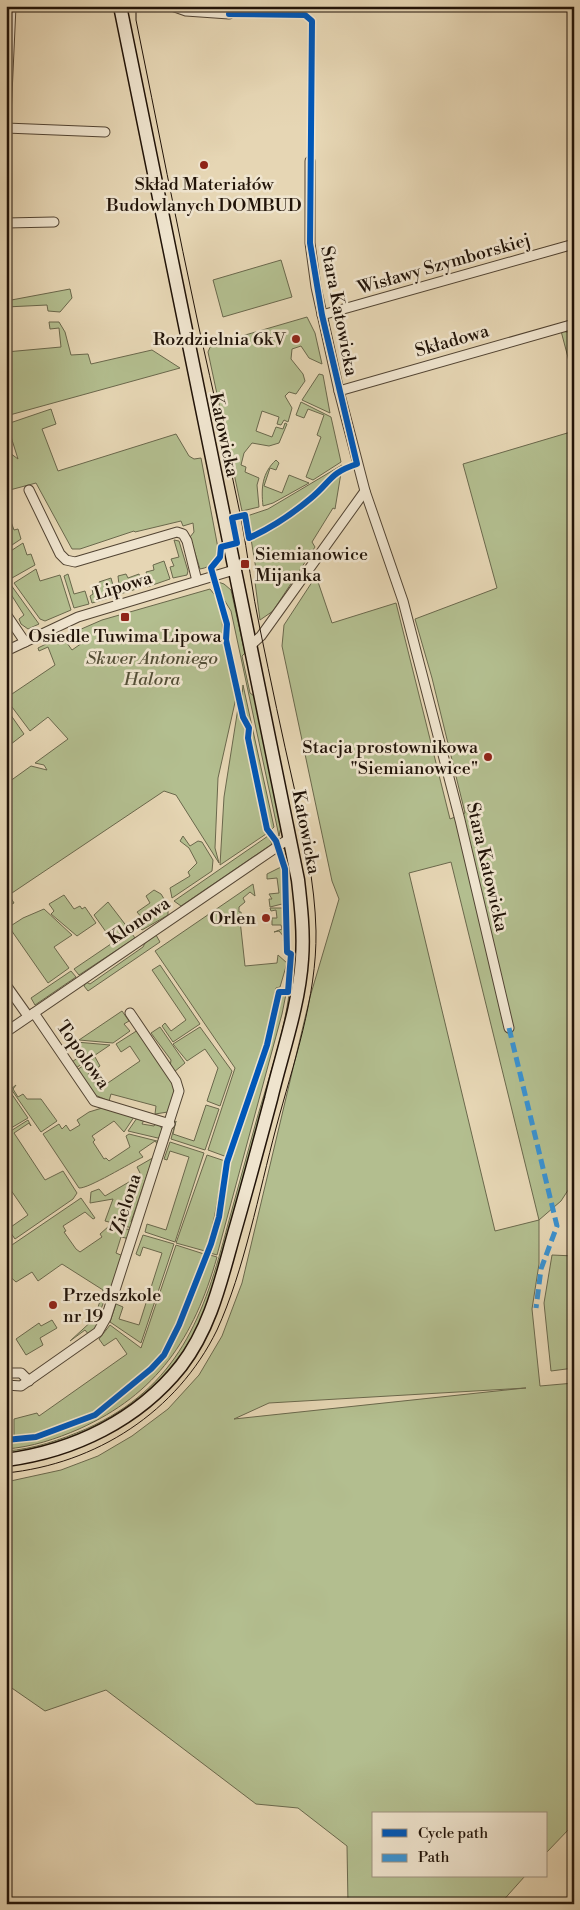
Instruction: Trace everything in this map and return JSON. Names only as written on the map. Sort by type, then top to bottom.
[{"type":"main road","name":"Katowicka","points":[[6,1460],[42,1454],[70,1445],[122,1419],[151,1399],[181,1366],[201,1336],[214,1308],[255,1161],[298,992],[302,958],[298,880],[290,838],[120,6]]},
{"type":"street","points":[[6,116],[11,6]]},
{"type":"street","points":[[172,6],[186,12],[228,14]]},
{"type":"street","points":[[6,128],[105,132]]},
{"type":"street","name":"Stara Katowicka","points":[[310,161],[310,243],[322,315],[339,391],[365,492],[403,600],[460,820],[508,1028]]},
{"type":"street","points":[[6,223],[54,222]]},
{"type":"street","name":"Wisławy Szymborskiej","points":[[322,315],[574,244]]},
{"type":"street","name":"Składowa","points":[[339,391],[574,324]]},
{"type":"street","points":[[29,490],[60,554],[66,560],[75,562],[177,532],[183,534],[187,541],[197,581]]},
{"type":"street","points":[[250,646],[261,636],[365,492]]},
{"type":"street","name":"Lipowa","points":[[6,651],[78,617],[234,570]]},
{"type":"street","points":[[6,614],[24,642]]},
{"type":"street","name":"Klonowa","points":[[6,1032],[290,838]]},
{"type":"street","name":"Topolowa","points":[[6,986],[31,1014],[94,1101],[170,1124]]},
{"type":"street","name":"Zielona","points":[[6,1385],[21,1386],[98,1332],[103,1326],[170,1124],[179,1091],[178,1084],[130,1013]]},
{"type":"street","points":[[6,1372],[21,1374],[29,1380]]},
{"type":"green space","points":[[281,260],[292,297],[223,317],[213,280]]},
{"type":"green space","points":[[70,289],[72,298],[60,312],[48,311],[47,305],[6,307],[6,301]]},
{"type":"green space","points":[[307,317],[315,333],[322,364],[309,358],[301,346],[292,349],[291,359],[303,374],[305,381],[296,394],[289,392],[285,396],[292,408],[288,422],[284,420],[281,425],[277,424],[279,417],[262,411],[256,431],[272,437],[276,427],[283,429],[285,423],[287,424],[279,443],[269,446],[252,443],[244,453],[241,465],[246,467],[245,472],[259,478],[257,485],[259,507],[242,511],[208,352],[211,345]]},
{"type":"green space","points":[[49,322],[59,322],[65,332],[71,355],[88,354],[91,364],[152,350],[180,368],[6,416],[6,352],[61,347],[59,328],[50,329]]},
{"type":"green space","points":[[561,331],[574,333],[574,380]]},
{"type":"green space","points":[[319,374],[323,375],[330,413],[302,400]]},
{"type":"green space","points":[[301,402],[331,417],[341,462],[313,480],[306,477],[321,437],[317,435],[324,415],[308,409],[304,418],[296,415]]},
{"type":"green space","points":[[51,409],[56,424],[42,429],[58,471],[176,434],[189,456],[194,459],[201,458],[218,548],[214,562],[208,567],[200,569],[190,537],[194,532],[193,523],[183,526],[181,521],[134,531],[80,549],[72,549],[36,483],[6,491],[6,461],[10,453],[18,459],[7,424]]},
{"type":"green space","points":[[574,431],[574,1181],[561,1201],[539,1220],[539,1264],[532,1309],[540,1386],[574,1383],[574,1828],[570,1828],[548,1851],[548,1812],[372,1812],[372,1878],[523,1878],[500,1904],[348,1904],[347,1846],[298,1808],[256,1804],[106,1690],[45,1711],[6,1684],[6,1482],[61,1470],[98,1456],[132,1436],[168,1409],[199,1375],[222,1336],[242,1283],[310,997],[339,899],[332,881],[282,646],[284,625],[316,576],[332,623],[396,603],[450,819],[465,813],[432,678],[415,619],[497,588],[463,464]],"holes":[[[451,862],[539,1220],[495,1231],[409,873]],[[524,1388],[234,1419],[269,1403]]]},
{"type":"green space","points":[[276,460],[279,463],[276,470],[270,468],[264,486],[282,493],[289,475],[309,483],[273,503],[263,506],[262,493],[265,476],[271,465]]},
{"type":"green space","points":[[342,465],[342,468],[334,472],[293,511],[251,536],[247,516],[268,509]]},
{"type":"green space","points":[[341,473],[335,509],[333,508],[312,542],[315,547],[273,611],[260,620],[255,582],[258,581],[251,539],[275,527],[296,512],[314,498],[332,478]]},
{"type":"green space","points":[[10,519],[14,530],[18,529],[21,539],[6,549],[6,522]]},
{"type":"green space","points":[[174,540],[179,541],[188,571],[187,575],[173,578],[170,567],[174,566],[171,559],[179,557]]},
{"type":"green space","points":[[23,543],[27,555],[31,554],[35,565],[12,578],[6,570],[6,554]]},
{"type":"green space","points":[[164,561],[170,579],[147,587],[145,580],[149,579],[146,572],[154,570],[153,565]]},
{"type":"green space","points":[[36,569],[40,581],[60,575],[71,610],[45,621],[40,619],[14,583]]},
{"type":"green space","points":[[68,574],[74,594],[85,591],[89,604],[74,608],[64,576]]},
{"type":"green space","points":[[126,574],[128,578],[139,574],[143,587],[120,594],[118,576]]},
{"type":"green space","points":[[111,578],[116,596],[92,603],[90,596],[93,594],[92,589],[100,586],[99,582]]},
{"type":"green space","points":[[218,582],[231,590],[245,653],[242,656],[250,693],[254,696],[280,818],[279,836],[231,611],[223,598]]},
{"type":"green space","points":[[11,585],[39,624],[28,629],[21,624],[19,619],[24,615],[7,588]]},
{"type":"green space","name":"Skwer Antoniego Halora","points":[[210,589],[218,599],[222,614],[223,641],[236,698],[218,778],[215,848],[219,863],[176,795],[164,791],[9,895],[14,903],[6,904],[6,784],[31,766],[47,770],[44,765],[35,763],[68,739],[48,717],[30,731],[9,703],[12,700],[9,696],[55,665],[48,647],[39,651],[38,648],[62,636],[72,650],[85,641],[79,630],[102,620]]},
{"type":"green space","points":[[243,685],[274,827],[270,831],[251,739],[250,725],[244,706]]},
{"type":"green space","points":[[238,708],[246,727],[246,741],[266,834],[220,865],[224,797]]},
{"type":"green space","points":[[8,711],[24,734],[6,748],[6,712]]},
{"type":"green space","points":[[183,836],[190,846],[198,841],[202,842],[213,860],[212,871],[172,898],[170,888],[190,876],[188,872],[197,863],[189,848],[180,841]]},
{"type":"green space","points":[[268,836],[272,844],[181,906],[174,901]]},
{"type":"green space","points":[[281,867],[285,897],[287,944],[283,941],[285,938],[279,931],[274,932],[282,929],[281,925],[272,925],[272,918],[277,918],[276,910],[271,911],[270,908],[283,908],[282,904],[270,907],[269,899],[272,899],[269,894],[279,893],[277,878],[267,879],[267,874]]},
{"type":"green space","points":[[253,884],[255,896],[250,892],[243,898],[245,902],[239,907],[242,919],[240,920],[245,966],[277,963],[278,955],[287,963],[280,987],[276,988],[266,1040],[227,1157],[208,1150],[235,1068],[155,951]]},
{"type":"green space","points":[[154,890],[161,894],[166,902],[142,918],[137,912],[150,903],[146,896]]},
{"type":"green space","points":[[64,895],[74,909],[80,906],[82,909],[85,907],[96,923],[77,936],[51,914],[54,911],[49,904]]},
{"type":"green space","points":[[108,902],[128,928],[111,939],[94,915]]},
{"type":"green space","points":[[168,905],[168,915],[142,930],[138,925]]},
{"type":"green space","points":[[44,909],[72,935],[54,947],[69,968],[48,983],[9,927],[23,918]]},
{"type":"green space","points":[[130,931],[135,938],[79,975],[74,969]]},
{"type":"green space","points":[[156,935],[160,942],[88,991],[84,986],[86,982],[90,984],[143,947],[145,943]]},
{"type":"green space","points":[[290,964],[292,992],[279,1051],[217,1275],[197,1328],[181,1354],[162,1377],[141,1397],[117,1414],[92,1428],[64,1439],[36,1448],[6,1454],[6,1451],[37,1446],[66,1437],[118,1412],[144,1392],[165,1370],[183,1345],[209,1289],[219,1258],[284,1022],[288,1001]]},
{"type":"green space","points":[[160,965],[200,1024],[173,1042],[162,1026],[165,1023],[171,1031],[186,1020],[152,970]]},
{"type":"green space","points":[[71,971],[76,977],[35,1005],[31,998]]},
{"type":"green space","points":[[282,993],[286,994],[282,1014],[217,1255],[210,1253],[219,1225],[232,1156],[270,1045]]},
{"type":"green space","points":[[122,1011],[129,1021],[124,1024],[130,1031],[113,1043],[79,1040]]},
{"type":"green space","points":[[160,1027],[185,1063],[174,1072],[170,1067],[171,1060],[151,1033]]},
{"type":"green space","points":[[200,1027],[232,1071],[220,1106],[207,1101],[218,1068],[205,1049],[187,1061],[173,1044]]},
{"type":"green space","points":[[138,1030],[173,1080],[176,1093],[168,1112],[155,1114],[156,1106],[111,1094],[109,1101],[95,1095],[77,1070],[95,1057],[100,1066],[88,1074],[99,1089],[140,1061],[130,1046],[121,1052],[116,1044]]},
{"type":"green space","points":[[76,1042],[110,1045],[76,1068],[72,1062],[80,1056],[72,1045]]},
{"type":"green space","points":[[16,1085],[13,1089],[18,1097],[23,1094],[27,1099],[41,1099],[57,1121],[41,1132],[11,1089]]},
{"type":"green space","points":[[9,1090],[28,1118],[6,1131],[6,1092]]},
{"type":"green space","points":[[206,1105],[219,1109],[205,1150],[171,1139],[176,1121],[173,1134],[194,1141]]},
{"type":"green space","points":[[102,1108],[134,1117],[124,1132],[114,1121],[92,1136],[95,1140],[93,1142],[104,1159],[106,1158],[109,1161],[130,1147],[126,1136],[129,1134],[161,1142],[159,1146],[155,1141],[139,1152],[143,1157],[100,1180],[79,1188],[43,1134],[59,1124],[62,1129],[66,1125],[70,1131],[80,1125],[77,1120],[89,1112]]},
{"type":"green space","points":[[137,1118],[144,1120],[142,1124],[154,1126],[157,1121],[162,1129],[162,1139],[128,1131]]},
{"type":"green space","points":[[28,1120],[31,1126],[29,1123],[14,1133],[45,1180],[63,1171],[77,1193],[73,1199],[15,1239],[8,1229],[28,1215],[6,1183],[6,1134]]},
{"type":"green space","points":[[170,1142],[204,1153],[175,1242],[145,1232],[147,1224],[166,1230],[189,1157],[170,1151],[167,1160],[164,1159]]},
{"type":"green space","points":[[207,1155],[225,1161],[209,1240],[205,1251],[176,1243]]},
{"type":"green space","points":[[156,1156],[149,1169],[131,1222],[135,1223],[132,1228],[105,1221],[113,1199],[90,1203],[91,1192],[99,1189],[105,1196],[141,1175],[137,1167]]},
{"type":"green space","points":[[81,1198],[95,1218],[93,1219],[85,1212],[63,1226],[66,1231],[64,1232],[80,1252],[102,1237],[100,1234],[109,1226],[132,1230],[127,1242],[126,1238],[121,1237],[116,1253],[123,1256],[109,1297],[106,1296],[101,1309],[105,1311],[99,1326],[89,1335],[85,1330],[70,1341],[95,1318],[103,1290],[62,1264],[38,1281],[32,1272],[16,1282],[6,1273],[6,1249]]},
{"type":"green space","points":[[143,1235],[174,1244],[141,1343],[110,1322],[116,1304],[123,1307],[119,1319],[139,1325],[162,1253],[143,1247],[140,1256],[136,1254]]},
{"type":"green space","points":[[176,1245],[204,1254],[177,1323],[156,1361],[91,1415],[27,1437],[14,1437],[14,1419],[37,1413],[39,1416],[127,1354],[116,1338],[104,1346],[99,1339],[110,1325],[141,1348]]},
{"type":"green space","points":[[210,1255],[217,1257],[197,1313],[184,1338],[151,1381],[130,1399],[106,1415],[79,1429],[44,1442],[6,1449],[6,1443],[36,1440],[95,1418],[159,1366],[182,1324]]},
{"type":"green space","points":[[552,1255],[574,1256],[574,1368],[551,1371],[544,1303]]},
{"type":"green space","points":[[52,1320],[57,1328],[40,1338],[43,1345],[26,1355],[16,1339],[39,1323],[41,1326]]},
{"type":"tram line","points":[[6,1473],[39,1468],[71,1458],[102,1445],[130,1429],[156,1409],[180,1386],[200,1359],[217,1330],[227,1307],[243,1257],[303,1031],[313,981],[316,931],[315,913],[305,841],[257,615],[241,518],[167,174],[136,20],[136,6]]},
{"type":"marked path","points":[[509,1028],[557,1226],[541,1269],[536,1308]]},
{"type":"cycle path","points":[[6,1440],[36,1437],[95,1415],[151,1369],[164,1355],[179,1325],[211,1244],[219,1217],[227,1162],[267,1045],[279,992],[288,992],[291,954],[287,952],[285,869],[276,841],[267,829],[248,738],[249,728],[243,717],[226,640],[227,624],[211,568],[220,557],[221,547],[237,543],[232,518],[245,515],[249,538],[289,515],[317,493],[335,475],[357,464],[322,315],[310,243],[312,21],[305,15],[229,14]]},
{"type":"place","name":"Skład Materiałów Budowlanych DOMBUD","points":[[204,165]]},
{"type":"place","name":"Rozdzielnia 6kV","points":[[296,339]]},
{"type":"place","name":"Siemianowice Mijanka","points":[[245,564]]},
{"type":"place","name":"Osiedle Tuwima Lipowa","points":[[125,617]]},
{"type":"place","name":"Stacja prostownikowa \"Siemianowice\"","points":[[488,757]]},
{"type":"place","name":"Orlen","points":[[266,918]]},
{"type":"place","name":"Przedszkole nr 19","points":[[53,1305]]}]
